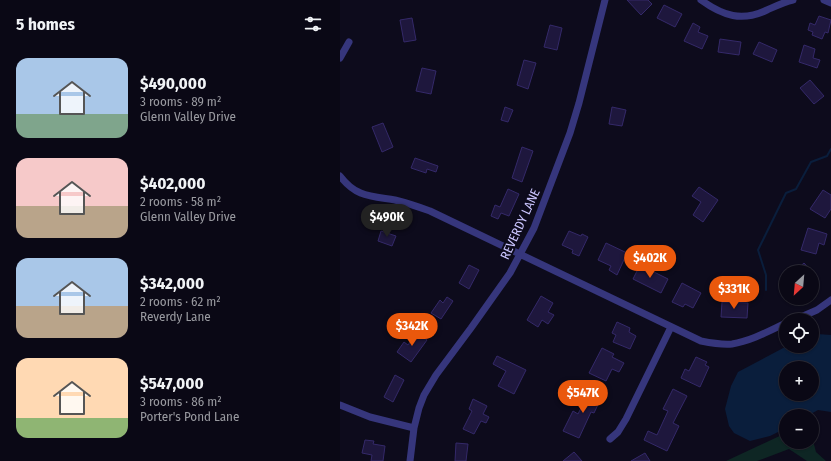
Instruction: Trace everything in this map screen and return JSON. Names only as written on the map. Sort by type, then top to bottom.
[{"type":"street","name":"REVERDY LANE","points":[[410,461],[414,428],[419,408],[431,382],[510,273],[532,234],[570,133],[605,0]]},
{"type":"street","points":[[701,0],[712,8],[730,16],[739,17],[756,14],[793,0]]},
{"type":"street","points":[[824,0],[831,3]]},
{"type":"street","points":[[340,58],[349,42]]},
{"type":"street","points":[[340,176],[349,186],[360,193],[369,197],[395,200],[430,211],[701,341],[718,344],[733,344],[762,335],[779,326]]},
{"type":"street","points":[[810,313],[831,300]]},
{"type":"street","points":[[610,439],[618,432],[626,419],[671,327]]},
{"type":"street","points":[[340,405],[370,417],[414,428]]},
{"type":"green space","points":[[779,436],[779,449],[789,449],[757,461],[726,461]]},
{"type":"green space","points":[[789,449],[815,449],[816,452],[826,461],[807,461]]},
{"type":"water","points":[[819,334],[831,335],[831,412],[819,409],[779,409],[779,432],[770,436],[750,441],[734,433],[729,426],[725,409],[731,386],[738,372],[779,350],[779,353],[819,353]]},
{"type":"building","points":[[627,0],[648,0],[652,4],[641,15]]},
{"type":"building","points":[[664,5],[682,14],[675,27],[657,18]]},
{"type":"building","points":[[819,16],[831,20],[828,33],[825,32],[822,39],[812,35],[813,32],[808,30],[810,23],[815,25]]},
{"type":"building","points":[[412,18],[416,40],[404,42],[400,20]]},
{"type":"building","points":[[693,23],[700,27],[698,32],[708,36],[702,49],[684,41]]},
{"type":"building","points":[[550,25],[562,28],[557,50],[544,47]]},
{"type":"building","points":[[720,39],[741,42],[739,55],[718,52]]},
{"type":"building","points":[[759,42],[777,50],[772,62],[753,54]]},
{"type":"building","points":[[804,45],[815,49],[813,58],[820,60],[817,68],[799,62]]},
{"type":"building","points":[[524,60],[536,63],[528,89],[517,85]]},
{"type":"building","points":[[422,68],[436,71],[431,94],[416,91]]},
{"type":"building","points":[[810,80],[824,96],[814,104],[800,88]]},
{"type":"building","points":[[505,107],[513,110],[508,122],[501,120]]},
{"type":"building","points":[[612,107],[626,110],[622,126],[609,124]]},
{"type":"building","points":[[383,123],[393,147],[382,152],[372,127]]},
{"type":"building","points":[[522,147],[533,151],[522,182],[512,178]]},
{"type":"building","points":[[415,158],[438,166],[436,172],[427,169],[426,173],[411,168]]},
{"type":"building","points":[[699,187],[718,200],[703,222],[693,215],[701,202],[692,196]]},
{"type":"building","points":[[508,189],[519,194],[509,216],[501,213],[498,219],[491,216],[495,205],[500,207]]},
{"type":"building","points":[[823,190],[831,195],[831,209],[825,218],[810,209]]},
{"type":"building","points":[[808,228],[827,234],[824,245],[819,243],[816,254],[801,250]]},
{"type":"building","points":[[381,231],[396,236],[392,246],[378,241]]},
{"type":"building","points":[[569,231],[588,237],[579,256],[572,253],[573,250],[562,245]]},
{"type":"building","points":[[606,243],[627,253],[617,275],[609,270],[611,266],[598,260]]},
{"type":"building","points":[[469,265],[479,270],[469,289],[459,283]]},
{"type":"building","points":[[640,265],[668,279],[661,293],[633,279]]},
{"type":"building","points":[[682,283],[701,293],[693,308],[685,304],[683,307],[672,302]]},
{"type":"building","points":[[541,296],[553,303],[548,312],[554,315],[548,324],[542,320],[538,327],[527,320]]},
{"type":"building","points":[[447,297],[453,301],[441,319],[431,313],[440,300],[443,303]]},
{"type":"building","points":[[722,302],[748,303],[747,318],[721,317]]},
{"type":"building","points":[[617,322],[630,328],[629,332],[636,336],[630,349],[613,342],[616,335],[612,333]]},
{"type":"building","points":[[417,332],[427,340],[411,362],[397,352],[404,342],[408,345]]},
{"type":"building","points":[[602,348],[614,354],[612,357],[624,363],[619,372],[612,369],[606,381],[589,373]]},
{"type":"building","points":[[497,356],[526,370],[514,394],[498,386],[506,371],[493,364]]},
{"type":"building","points":[[696,357],[707,362],[705,365],[709,367],[700,387],[681,378],[685,369],[689,371]]},
{"type":"building","points":[[395,375],[404,380],[393,402],[384,397]]},
{"type":"building","points":[[591,388],[603,394],[594,413],[591,412],[579,438],[563,431],[573,411],[578,414]]},
{"type":"building","points":[[673,389],[687,396],[673,423],[679,426],[667,451],[644,440],[648,431],[657,435],[668,411],[663,409]]},
{"type":"building","points":[[473,399],[487,406],[483,414],[489,417],[486,423],[481,421],[474,434],[463,429],[472,411],[469,409]]},
{"type":"building","points":[[365,440],[374,441],[373,444],[385,446],[383,461],[371,461],[372,455],[362,453]]},
{"type":"building","points":[[456,443],[468,444],[466,461],[455,461]]},
{"type":"building","points":[[574,452],[582,461],[563,461]]},
{"type":"building","points":[[645,453],[650,461],[631,461]]},
{"type":"waterway","points":[[766,290],[766,275],[758,250],[786,193],[796,189],[811,162],[827,156],[831,149]]}]
